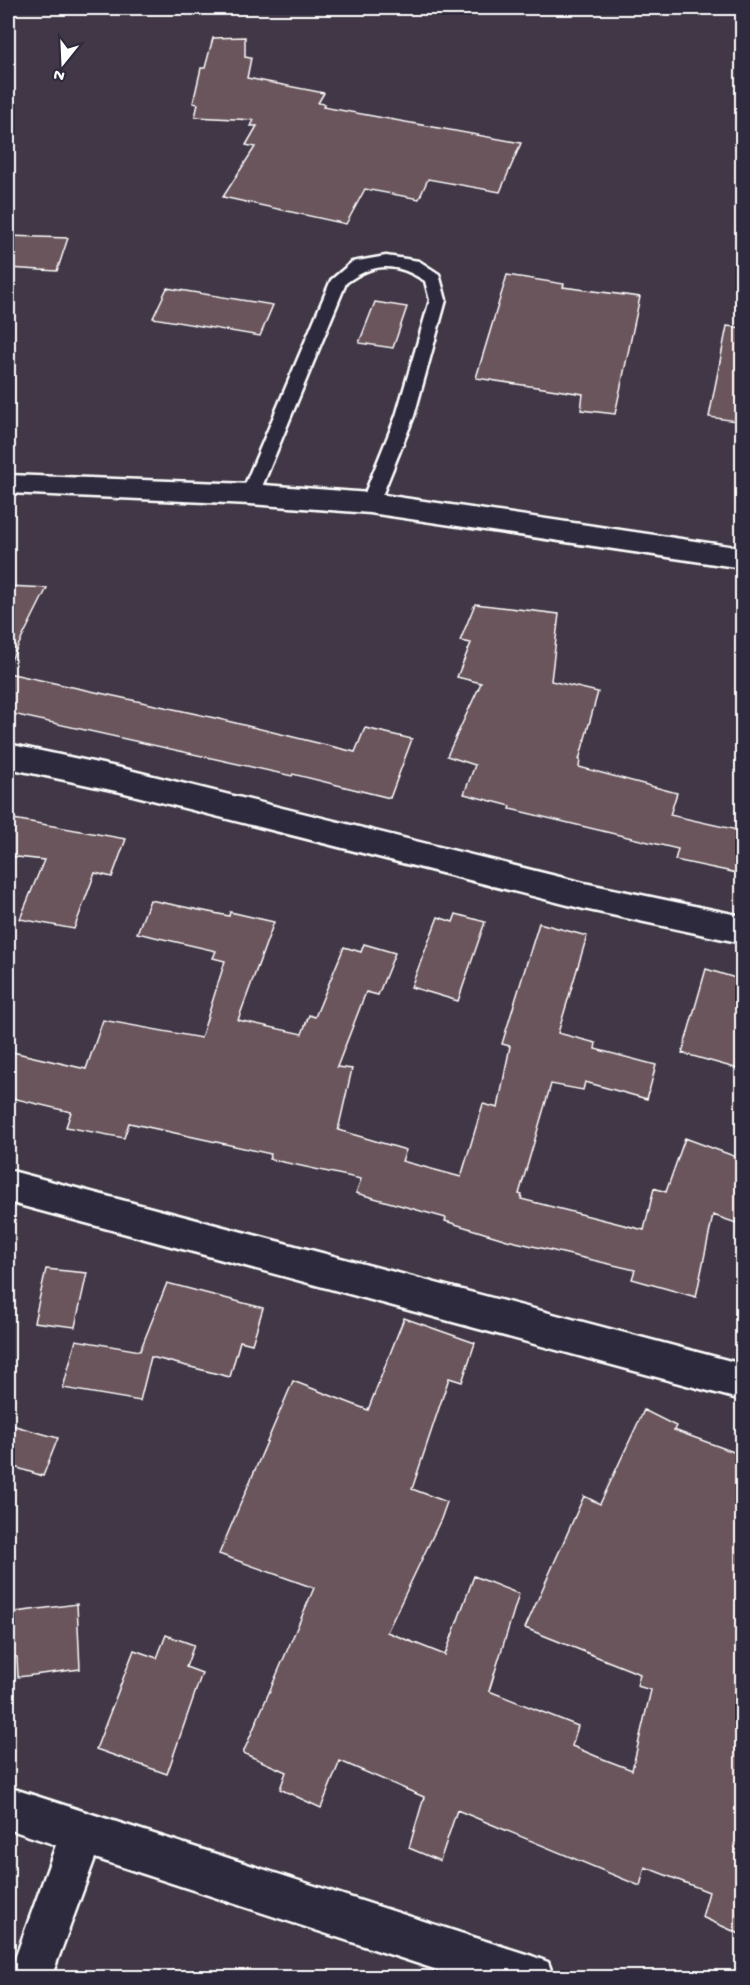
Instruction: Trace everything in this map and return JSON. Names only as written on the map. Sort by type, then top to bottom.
[{"type":"street","points":[[8,484],[250,494],[370,503],[742,558]]},
{"type":"street","points":[[8,756],[121,780],[584,896],[742,930]]},
{"type":"street","points":[[8,1186],[742,1382]]},
{"type":"street","points":[[8,1808],[532,1977]]},
{"type":"street","points":[[30,1977],[82,1833]]},
{"type":"lane","points":[[250,494],[339,280],[358,266],[386,261],[413,265],[433,278],[438,300],[405,416],[370,503]]},
{"type":"building","points":[[245,37],[245,57],[251,58],[247,78],[324,93],[318,103],[325,104],[323,107],[521,143],[500,192],[428,179],[419,199],[365,189],[346,224],[223,197],[255,147],[246,145],[257,126],[251,126],[254,120],[195,117],[198,104],[193,103],[201,68],[205,68],[213,38]]},
{"type":"building","points":[[8,236],[68,238],[57,271],[8,268]]},
{"type":"building","points":[[507,275],[564,284],[563,287],[640,297],[615,414],[581,410],[583,394],[476,378]]},
{"type":"building","points":[[167,288],[273,305],[260,336],[153,318]]},
{"type":"building","points":[[375,302],[407,307],[393,348],[359,343]]},
{"type":"building","points":[[727,326],[742,328],[742,422],[709,417]]},
{"type":"building","points":[[8,586],[47,588],[8,666]]},
{"type":"building","points":[[475,604],[559,614],[551,681],[598,692],[579,767],[677,793],[670,815],[742,831],[742,874],[675,860],[678,849],[510,809],[511,806],[464,794],[475,765],[447,756],[481,683],[457,677],[471,643],[460,641]]},
{"type":"building","points":[[8,673],[215,718],[355,752],[365,728],[412,739],[390,798],[293,774],[292,776],[8,713]]},
{"type":"building","points":[[8,818],[126,839],[112,877],[95,873],[74,929],[20,919],[44,860],[8,856]]},
{"type":"building","points":[[150,900],[229,916],[230,912],[274,922],[238,1020],[302,1034],[309,1015],[315,1017],[344,947],[361,952],[364,944],[395,953],[378,995],[366,992],[337,1067],[352,1069],[338,1130],[406,1150],[402,1161],[461,1177],[483,1104],[498,1108],[510,1046],[502,1044],[539,923],[587,936],[558,1033],[596,1043],[595,1049],[656,1065],[647,1099],[585,1082],[583,1090],[551,1084],[519,1194],[522,1195],[521,1199],[644,1230],[654,1188],[666,1192],[685,1138],[742,1159],[742,1225],[713,1215],[696,1297],[632,1279],[635,1270],[507,1240],[445,1221],[446,1218],[356,1193],[361,1179],[269,1159],[271,1154],[129,1123],[124,1138],[66,1127],[71,1112],[8,1097],[8,1051],[86,1069],[103,1020],[201,1038],[225,961],[213,958],[216,951],[137,933]]},
{"type":"building","points":[[456,914],[485,922],[458,1001],[411,987],[438,917],[453,922]]},
{"type":"building","points":[[706,969],[742,980],[742,1070],[682,1053]]},
{"type":"building","points":[[46,1269],[87,1273],[75,1327],[34,1322]]},
{"type":"building","points":[[167,1283],[263,1308],[252,1344],[240,1341],[230,1377],[151,1357],[140,1401],[63,1388],[76,1340],[140,1351]]},
{"type":"building","points":[[404,1318],[475,1343],[462,1382],[449,1378],[412,1489],[447,1502],[387,1632],[445,1655],[474,1576],[519,1594],[489,1691],[578,1726],[572,1746],[598,1757],[632,1770],[651,1690],[637,1686],[640,1674],[525,1628],[584,1496],[600,1504],[644,1410],[676,1426],[674,1430],[742,1455],[742,1935],[702,1917],[709,1892],[645,1867],[640,1886],[457,1810],[440,1861],[409,1848],[424,1797],[340,1761],[321,1808],[280,1789],[286,1772],[243,1753],[314,1588],[219,1554],[293,1381],[368,1410]]},
{"type":"building","points":[[8,1424],[58,1438],[43,1476],[8,1465]]},
{"type":"building","points":[[77,1604],[80,1669],[18,1677],[17,1657],[8,1655],[8,1613]]},
{"type":"building","points":[[166,1635],[194,1645],[186,1667],[202,1673],[167,1774],[96,1749],[134,1650],[157,1658]]}]
